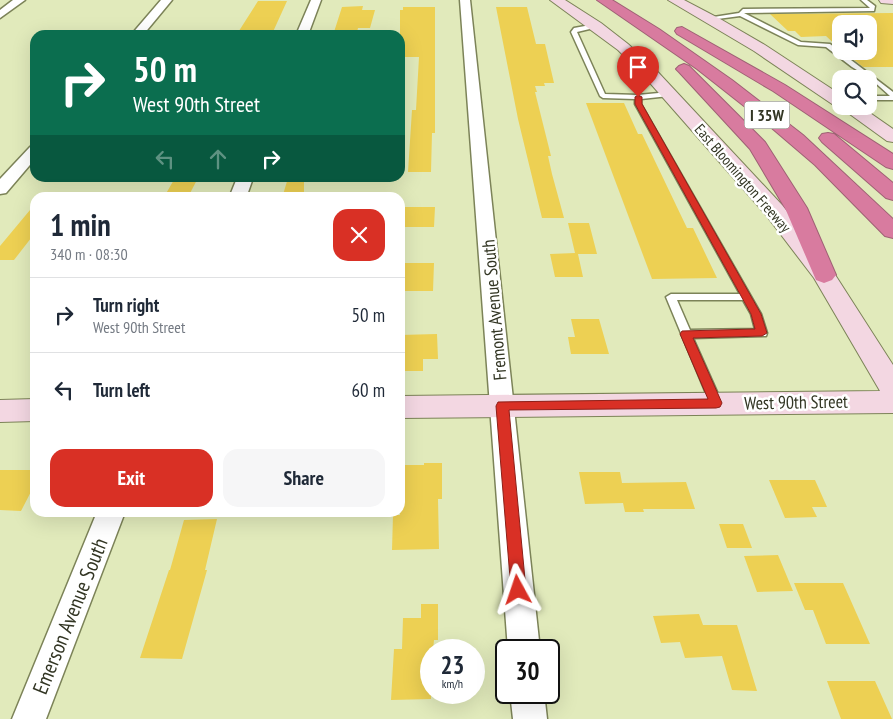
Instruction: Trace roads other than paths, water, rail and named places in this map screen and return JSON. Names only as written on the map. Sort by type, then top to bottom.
[{"type":"highway","name":"I 35W","points":[[603,0],[687,53],[783,128],[893,231]]},
{"type":"highway","points":[[629,15],[704,89],[758,146],[796,208],[824,275]]},
{"type":"highway","name":"I 35W","points":[[674,26],[699,41],[825,135],[893,194]]},
{"type":"highway","points":[[699,41],[779,88],[893,163]]},
{"type":"street","points":[[0,15],[20,0]]},
{"type":"street","points":[[141,30],[168,0]]},
{"type":"street","points":[[304,30],[316,0]]},
{"type":"street","name":"Fremont Avenue South","points":[[465,0],[523,639]]},
{"type":"street","name":"East Bloomington Freeway","points":[[556,0],[596,26],[623,47],[669,94],[774,210],[824,275],[893,389]]},
{"type":"street","points":[[674,0],[710,18],[832,95]]},
{"type":"street","points":[[885,0],[893,0]]},
{"type":"street","points":[[861,115],[893,137]]},
{"type":"street","points":[[0,189],[30,156]]},
{"type":"street","name":"West 90th Street","points":[[405,407],[893,402]]},
{"type":"street","points":[[0,411],[30,410]]},
{"type":"street","name":"Emerson Avenue South","points":[[29,719],[109,517]]},
{"type":"street","points":[[528,704],[530,719]]},
{"type":"lane","points":[[710,18],[741,14],[744,11],[872,10],[874,7],[864,0]]},
{"type":"lane","points":[[741,14],[800,44],[828,45],[854,66],[872,77],[893,96]]},
{"type":"lane","points":[[596,26],[576,29],[574,32],[603,96],[638,97],[669,94]]},
{"type":"lane","points":[[877,97],[893,96]]},
{"type":"lane","points":[[638,97],[638,104],[756,314],[762,333],[686,334]]},
{"type":"lane","points":[[716,403],[671,297],[747,297]]}]
